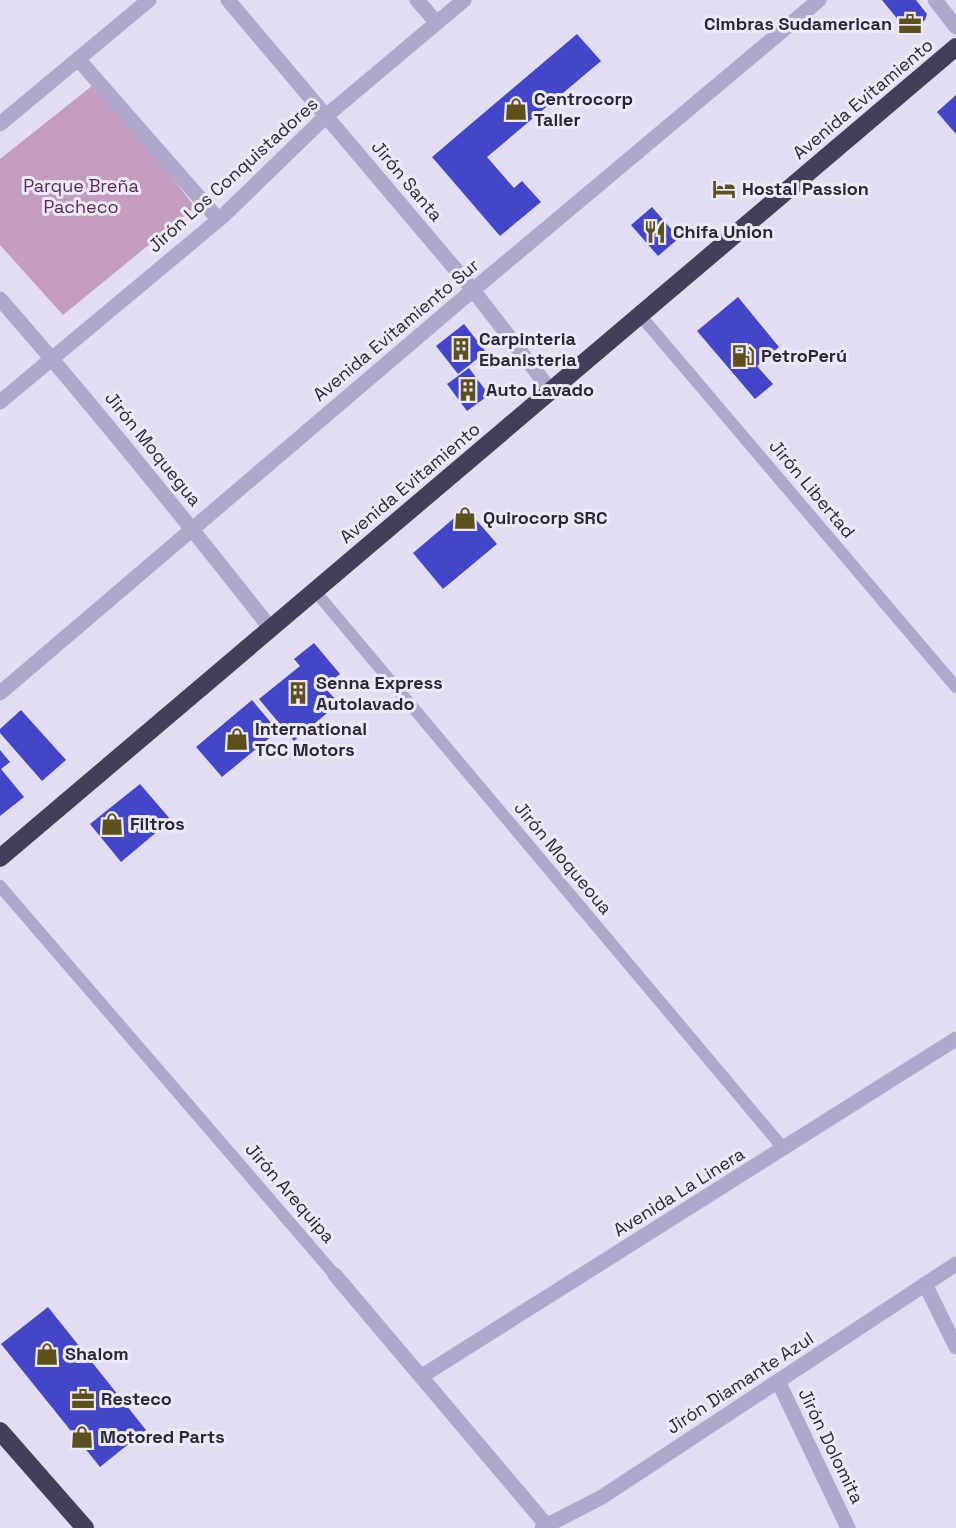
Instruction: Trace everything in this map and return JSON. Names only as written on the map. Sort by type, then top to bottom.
[{"type":"highway","name":"Avenida Evitamiento","points":[[0,858],[956,47]]},
{"type":"highway","points":[[0,1431],[85,1528]]},
{"type":"street","points":[[0,124],[148,0]]},
{"type":"street","name":"Jirón Santa","points":[[228,0],[473,290],[551,391]]},
{"type":"street","points":[[417,0],[437,23]]},
{"type":"street","name":"Jirón Los Conquistadores","points":[[0,402],[218,219],[326,116],[464,0]]},
{"type":"street","name":"Avenida Evitamiento Sur","points":[[0,693],[473,290],[819,0]]},
{"type":"street","points":[[935,0],[956,27]]},
{"type":"street","points":[[78,59],[218,219]]},
{"type":"street","name":"Jirón Moquegua","points":[[0,298],[193,529],[271,629]]},
{"type":"street","name":"Avenida La Linera","points":[[422,1376],[956,1039]]},
{"type":"street","name":"Jirón Diamante Azul","points":[[546,1527],[602,1497],[956,1264]]},
{"type":"street","name":"Jirón Arequipa","points":[[335,1275],[422,1376],[546,1527]]},
{"type":"street","points":[[925,1284],[956,1347]]},
{"type":"street","name":"Jirón Dolomita","points":[[778,1381],[848,1528]]},
{"type":"lane","name":"Jirón Libertad","points":[[640,315],[956,687]]},
{"type":"lane","name":"Jirón Moqueoua","points":[[315,591],[784,1149]]},
{"type":"lane","name":"Jirón Arequipa","points":[[0,886],[335,1275]]},
{"type":"green space","name":"Parque Breña Pacheco","points":[[97,82],[195,207],[63,315],[0,245],[0,159]]},
{"type":"building","points":[[882,0],[916,0],[927,14],[925,20],[908,32]]},
{"type":"building","name":"Centrocorp Taller","points":[[577,34],[601,61],[487,157],[514,188],[522,181],[541,202],[500,236],[432,157]]},
{"type":"building","points":[[956,95],[956,134],[937,112]]},
{"type":"building","name":"Chifa Union","points":[[652,207],[679,238],[658,256],[631,225]]},
{"type":"building","name":"PetroPerú","points":[[738,297],[779,347],[757,366],[773,384],[755,399],[697,331]]},
{"type":"building","name":"Carpinteria Ebanisteria","points":[[464,324],[486,352],[458,374],[436,346]]},
{"type":"building","name":"Auto Lavado","points":[[469,368],[489,395],[467,411],[447,384]]},
{"type":"building","points":[[466,508],[497,544],[443,589],[413,553]]},
{"type":"building","name":"Senna Express Autolavado","points":[[314,643],[340,674],[324,687],[339,703],[294,741],[259,699],[300,666],[294,659]]},
{"type":"building","name":"International TCC Motors","points":[[252,700],[278,731],[222,777],[196,747]]},
{"type":"building","points":[[21,710],[66,760],[42,781],[0,733],[0,729]]},
{"type":"building","points":[[0,750],[10,762],[1,769],[24,797],[0,816]]},
{"type":"building","points":[[140,784],[171,820],[121,862],[90,824]]},
{"type":"building","points":[[48,1307],[146,1430],[100,1467],[1,1344]]},
{"type":"place","name":"Cimbras Sudamerican","points":[[910,24]]},
{"type":"place","name":"Centrocorp Taller","points":[[516,109]]},
{"type":"place","name":"Hostal Passion","points":[[724,189]]},
{"type":"place","name":"Chifa Union","points":[[655,232]]},
{"type":"place","name":"Carpinteria Ebanisteria","points":[[461,349]]},
{"type":"place","name":"PetroPerú","points":[[743,356]]},
{"type":"place","name":"Auto Lavado","points":[[468,390]]},
{"type":"place","name":"Quirocorp SRC","points":[[465,518]]},
{"type":"place","name":"Senna Express Autolavado","points":[[298,693]]},
{"type":"place","name":"International TCC Motors","points":[[237,739]]},
{"type":"place","name":"Filtros","points":[[112,824]]},
{"type":"place","name":"Shalom","points":[[47,1354]]},
{"type":"place","name":"Resteco","points":[[83,1399]]},
{"type":"place","name":"Motored Parts","points":[[82,1437]]}]
